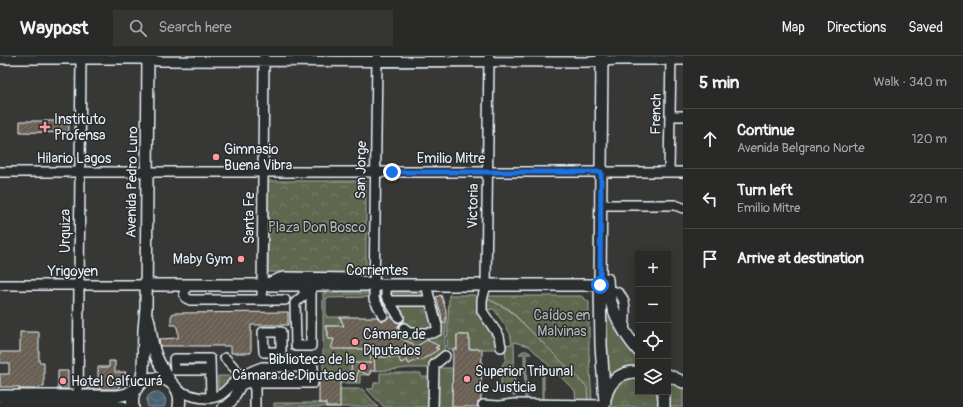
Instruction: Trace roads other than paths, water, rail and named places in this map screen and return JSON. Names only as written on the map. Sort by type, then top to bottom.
[{"type":"main road","name":"Avenida Pedro Luro","points":[[133,407],[133,395],[142,377],[143,371],[146,308],[148,58]]},
{"type":"main road","points":[[605,405],[601,338],[605,287],[604,205],[606,59]]},
{"type":"main road","name":"Corrientes","points":[[146,285],[486,285],[605,287]]},
{"type":"main road","points":[[605,287],[624,330],[635,346]]},
{"type":"main road","name":"Avenida Pedro Luro","points":[[146,308],[155,355],[175,387]]},
{"type":"main road","points":[[605,405],[606,393],[613,381],[621,375],[635,372]]},
{"type":"main road","points":[[671,376],[683,382]]},
{"type":"main road","points":[[0,406],[78,403],[121,396],[130,393],[146,380],[158,378],[166,380],[175,387],[180,401],[179,407]]},
{"type":"main road","points":[[663,395],[664,407]]},
{"type":"main road","points":[[0,396],[123,407]]},
{"type":"street","name":"Urquiza","points":[[78,403],[81,58]]},
{"type":"street","points":[[0,59],[148,58],[159,61],[264,59],[671,58],[683,60]]},
{"type":"street","name":"French","points":[[669,172],[671,58]]},
{"type":"street","name":"Santa Fe","points":[[262,300],[264,59]]},
{"type":"street","name":"San Jorge","points":[[377,59],[374,299],[382,312],[390,302]]},
{"type":"street","name":"Victoria","points":[[489,59],[486,285],[482,300],[482,311],[499,336],[500,347]]},
{"type":"street","points":[[670,116],[683,116]]},
{"type":"street","name":"Hilario Lagos","points":[[0,172],[148,172]]},
{"type":"street","name":"Emilio Mitre","points":[[148,172],[683,172]]},
{"type":"street","points":[[604,205],[675,205],[683,208]]},
{"type":"street","points":[[262,285],[280,278],[293,277],[351,278],[374,285]]},
{"type":"street","name":"Yrigoyen","points":[[0,285],[146,285]]},
{"type":"street","points":[[191,285],[186,287],[184,293],[186,298],[190,300],[285,300]]},
{"type":"street","points":[[307,285],[311,346],[296,346],[295,303],[304,295],[307,285]]},
{"type":"street","points":[[386,285],[386,296],[399,317]]},
{"type":"street","points":[[404,328],[408,333],[432,333],[437,331],[426,285]]},
{"type":"street","points":[[390,302],[430,301]]},
{"type":"street","points":[[281,352],[264,352],[263,332],[295,332]]},
{"type":"street","points":[[281,332],[281,367]]},
{"type":"street","points":[[432,407],[434,365],[445,356]]},
{"type":"street","points":[[225,358],[247,377],[255,389],[255,407]]},
{"type":"street","points":[[210,398],[210,370],[174,370],[175,387],[190,396],[210,398],[221,394],[262,367],[313,367],[313,383],[262,383],[247,377]]},
{"type":"street","points":[[223,407],[232,401],[241,385],[246,382],[247,377]]},
{"type":"street","points":[[483,406],[605,405]]},
{"type":"water","points":[[155,392],[161,393],[164,396],[166,401],[164,407],[148,407],[147,398],[150,394]]},
{"type":"place","name":"Instituto Profensa","points":[[45,127]]},
{"type":"place","name":"Gimnasio Buena Vibra","points":[[216,157]]},
{"type":"place","name":"Maby Gym","points":[[241,259]]},
{"type":"place","name":"Cámara de Diputados","points":[[355,342]]},
{"type":"place","name":"Biblioteca de la Cámara de Diputados","points":[[363,367]]},
{"type":"place","name":"Superior Tribunal de Justicia","points":[[467,379]]},
{"type":"place","name":"Hotel Calfucurá","points":[[63,381]]},
{"type":"park label","name":"Plaza Don Bosco","points":[[317,227]]},
{"type":"park label","name":"Caídos en Malvinas","points":[[562,324]]}]
